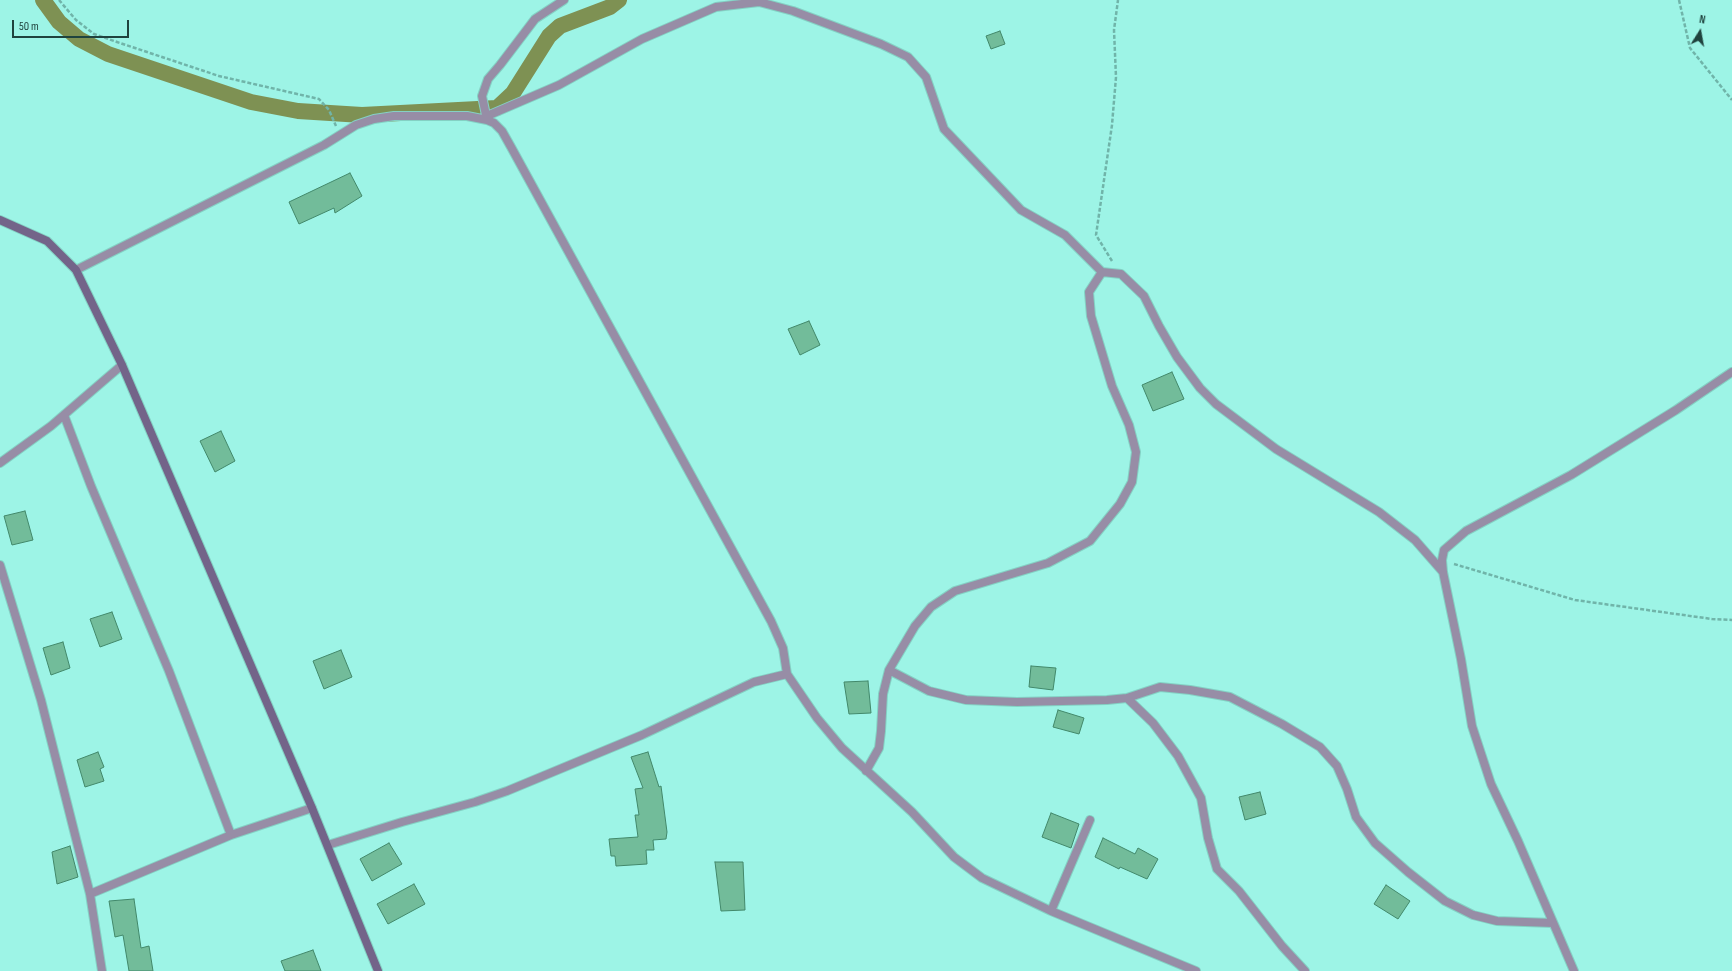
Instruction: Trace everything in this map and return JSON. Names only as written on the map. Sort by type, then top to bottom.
[{"type":"main road","points":[[0,220],[47,241],[76,270],[122,365],[328,845],[378,971]]},
{"type":"street","points":[[564,0],[560,1],[535,19],[500,65],[488,78],[482,96],[486,116],[497,126],[511,147],[771,621],[783,648],[787,674],[817,718],[842,748],[912,812],[954,857],[982,878],[1051,911],[1196,971]]},
{"type":"street","points":[[76,270],[324,145],[356,125],[374,119],[394,116],[486,116],[559,85],[642,39],[716,7],[759,2],[800,14],[881,44],[908,57],[926,77],[944,129],[1021,210],[1065,235],[1102,272],[1121,274],[1144,296],[1177,357],[1200,388],[1216,404],[1276,449],[1379,512],[1415,540],[1444,572]]},
{"type":"street","points":[[866,771],[879,748],[882,731],[883,694],[889,670],[915,626],[931,607],[955,590],[1048,563],[1090,541],[1123,498],[1132,482],[1136,452],[1129,425],[1112,386],[1091,316],[1089,292],[1102,272]]},
{"type":"street","points":[[0,463],[30,443],[122,365]]},
{"type":"street","points":[[1574,971],[1492,784],[1472,726],[1442,560],[1444,550],[1466,531],[1571,475],[1676,410],[1732,372]]},
{"type":"street","points":[[64,415],[125,570],[169,671],[231,835]]},
{"type":"street","points":[[0,565],[41,700],[90,894],[102,971]]},
{"type":"street","points":[[889,670],[929,691],[966,700],[1017,702],[1108,700],[1128,698],[1160,687],[1190,690],[1230,698],[1282,724],[1320,747],[1337,766],[1356,817],[1375,843],[1408,872],[1445,901],[1473,916],[1497,921],[1553,923]]},
{"type":"street","points":[[328,845],[402,822],[475,802],[507,791],[642,735],[754,682],[787,674]]},
{"type":"street","points":[[1128,698],[1153,723],[1178,756],[1201,798],[1208,838],[1217,869],[1239,892],[1282,946],[1305,971]]},
{"type":"street","points":[[90,894],[231,835],[312,808]]},
{"type":"street","points":[[1051,911],[1090,820]]},
{"type":"path","points":[[59,0],[76,20],[94,34],[219,76],[319,100],[329,110],[334,121]]},
{"type":"path","points":[[1118,0],[1114,30],[1116,77],[1112,125],[1096,235],[1121,274]]},
{"type":"path","points":[[1679,0],[1690,48],[1732,100]]},
{"type":"path","points":[[1442,560],[1474,571],[1575,600],[1712,619],[1732,620]]},
{"type":"building","points":[[1000,31],[1005,44],[991,49],[986,36]]},
{"type":"building","points":[[350,173],[362,196],[335,213],[334,208],[299,224],[289,202]]},
{"type":"building","points":[[809,321],[820,345],[800,355],[788,329]]},
{"type":"building","points":[[1172,372],[1184,399],[1153,411],[1142,385]]},
{"type":"building","points":[[221,431],[235,461],[215,472],[200,441]]},
{"type":"building","points":[[25,511],[33,540],[12,545],[4,516]]},
{"type":"building","points":[[112,612],[122,639],[100,647],[90,619]]},
{"type":"building","points":[[63,642],[70,668],[51,675],[43,648]]},
{"type":"building","points":[[341,650],[352,677],[324,689],[313,661]]},
{"type":"building","points":[[1031,666],[1056,668],[1053,690],[1029,687]]},
{"type":"building","points":[[868,681],[871,713],[849,714],[844,682]]},
{"type":"building","points":[[1058,710],[1084,718],[1079,734],[1053,727]]},
{"type":"building","points":[[98,752],[104,767],[100,769],[104,781],[85,787],[77,760]]},
{"type":"building","points":[[648,752],[659,787],[661,786],[667,832],[666,839],[653,840],[654,850],[646,850],[647,864],[616,866],[615,856],[611,856],[609,839],[638,837],[635,815],[639,815],[635,789],[643,788],[631,757]]},
{"type":"building","points":[[1260,792],[1266,814],[1245,820],[1239,797]]},
{"type":"building","points":[[1051,813],[1079,824],[1071,848],[1042,837]]},
{"type":"building","points":[[1103,838],[1135,854],[1138,848],[1158,859],[1147,879],[1120,867],[1119,869],[1095,857]]},
{"type":"building","points":[[389,843],[402,864],[372,881],[360,859]]},
{"type":"building","points":[[70,846],[78,877],[57,884],[52,852]]},
{"type":"building","points":[[715,862],[743,862],[745,910],[721,911]]},
{"type":"building","points":[[414,884],[425,904],[388,924],[377,904]]},
{"type":"building","points":[[1386,885],[1410,901],[1398,919],[1374,904]]},
{"type":"building","points":[[134,899],[141,948],[149,946],[153,971],[129,971],[123,935],[115,937],[109,901]]},
{"type":"building","points":[[313,950],[321,971],[285,971],[281,961]]},
{"type":"waterway","points":[[43,0],[59,22],[79,39],[108,54],[251,102],[298,111],[362,115],[497,108],[513,93],[549,36],[560,26],[610,7],[619,0]]}]
